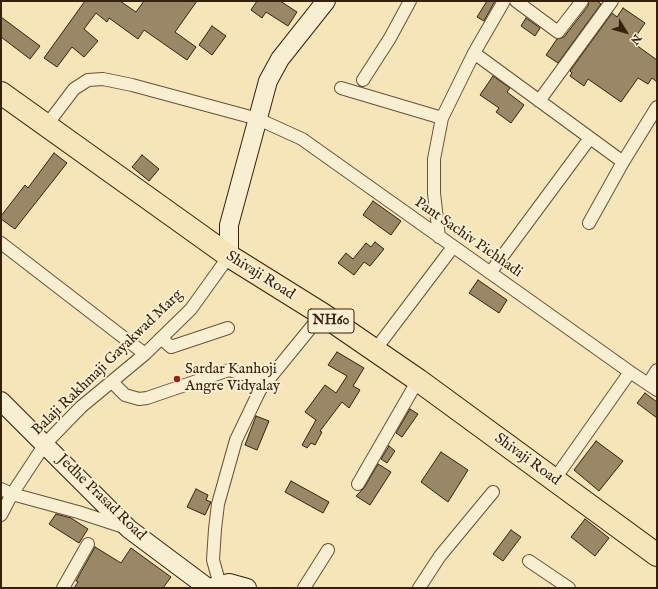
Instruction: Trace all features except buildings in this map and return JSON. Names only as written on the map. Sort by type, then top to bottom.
[{"type":"highway","name":"Shivaji Road","points":[[1,93],[228,256],[322,314],[418,380],[657,555]]},
{"type":"street","points":[[228,256],[229,225],[268,81],[280,59],[326,1]]},
{"type":"street","points":[[363,80],[390,38],[410,1]]},
{"type":"street","points":[[440,237],[434,193],[434,159],[442,118],[474,53],[504,1]]},
{"type":"street","points":[[516,1],[558,32],[582,1]]},
{"type":"street","points":[[539,101],[612,1]]},
{"type":"street","points":[[474,53],[623,162]]},
{"type":"street","name":"Pant Sachiv Pichhadi","points":[[46,126],[74,90],[88,80],[103,79],[132,85],[258,119],[302,139],[653,387]]},
{"type":"street","points":[[342,88],[442,118]]},
{"type":"street","points":[[589,222],[623,162],[657,107]]},
{"type":"street","points":[[490,273],[590,138]]},
{"type":"street","points":[[1,243],[145,354]]},
{"type":"street","points":[[375,350],[453,247]]},
{"type":"street","name":"Balaji Rakhmaji Gayakwad Marg","points":[[1,515],[6,492],[45,444],[81,407],[145,354],[191,309],[228,256]]},
{"type":"street","points":[[248,588],[229,583],[212,587],[218,504],[236,440],[260,390],[322,314]]},
{"type":"street","points":[[161,338],[171,347],[228,328]]},
{"type":"street","points":[[112,382],[125,395],[139,399],[147,398],[229,370],[268,381]]},
{"type":"street","points":[[653,387],[657,370]]},
{"type":"street","points":[[554,480],[630,372]]},
{"type":"street","points":[[358,484],[418,380]]},
{"type":"street","name":"Jedhe Prasad Road","points":[[1,401],[129,529],[212,587]]},
{"type":"street","points":[[6,492],[78,512],[129,529]]},
{"type":"street","points":[[419,588],[440,556],[493,492]]},
{"type":"street","points":[[63,588],[88,544]]},
{"type":"street","points":[[304,588],[328,550]]},
{"type":"street","points":[[529,561],[569,588]]},
{"type":"place","name":"Sardar Kanhoji Angre Vidyalay","points":[[177,379]]}]
